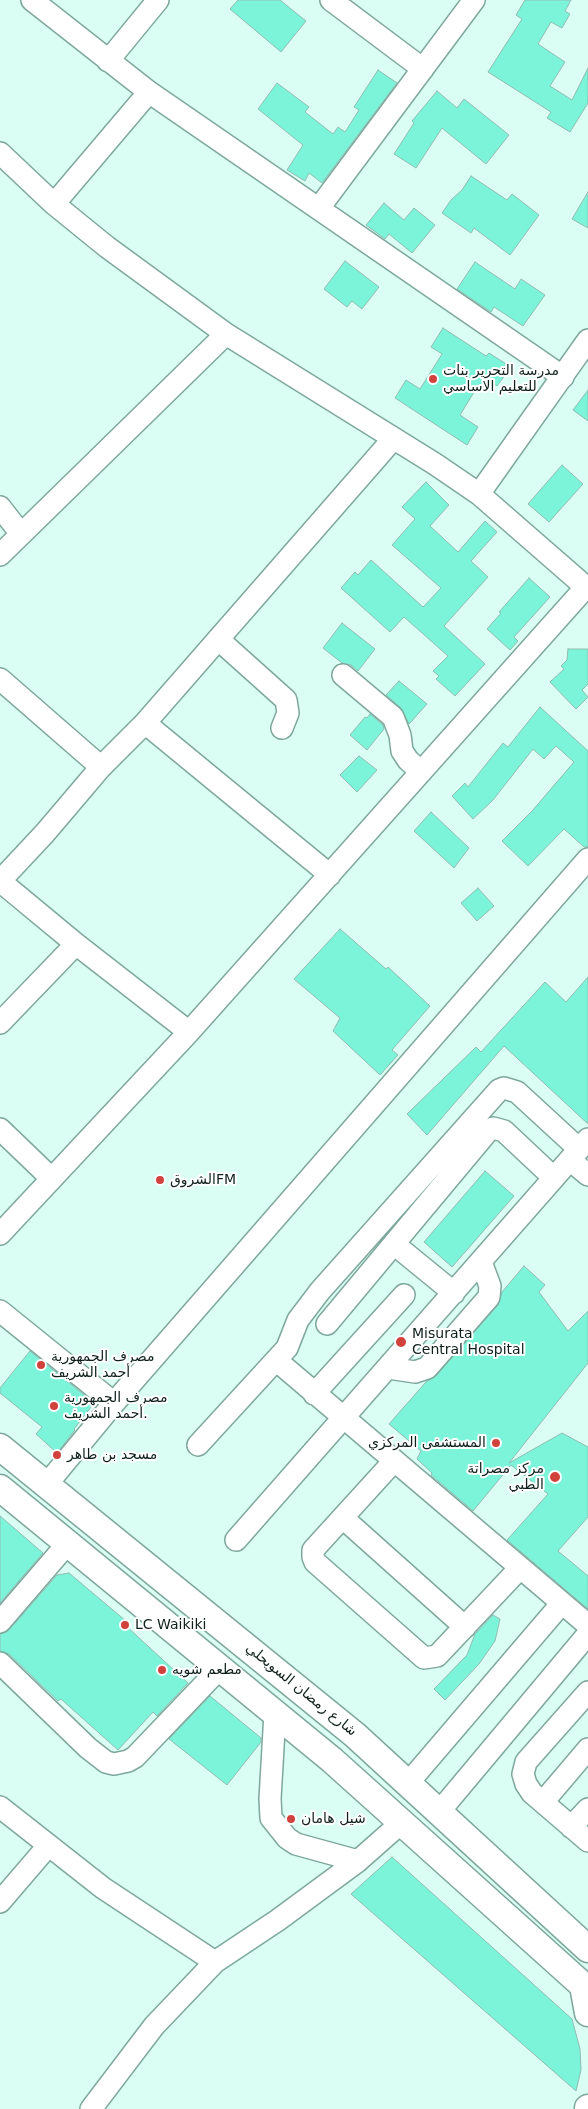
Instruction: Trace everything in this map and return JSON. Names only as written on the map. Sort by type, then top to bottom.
[{"type":"main road","name":"شارع رمضان السويحلي","points":[[0,1447],[355,1735],[409,1782],[588,1949]]},
{"type":"main road","points":[[0,1488],[332,1760],[586,1988],[588,2013]]},
{"type":"street","points":[[32,0],[149,92],[563,377]]},
{"type":"street","points":[[108,61],[158,0]]},
{"type":"street","points":[[331,0],[423,69]]},
{"type":"street","points":[[319,208],[474,0]]},
{"type":"street","points":[[54,204],[149,92]]},
{"type":"street","points":[[0,153],[54,204],[106,247],[226,334],[479,494],[587,588],[189,1032],[0,1234]]},
{"type":"street","points":[[0,554],[226,334]]},
{"type":"street","points":[[479,494],[588,340]]},
{"type":"street","points":[[189,1032],[76,944],[0,881],[45,833],[101,767],[145,723],[393,439]]},
{"type":"street","points":[[0,508],[21,534]]},
{"type":"street","points":[[218,639],[286,700],[288,713],[282,728]]},
{"type":"street","points":[[343,675],[393,717],[400,735],[402,751],[408,760],[421,772]]},
{"type":"street","points":[[0,679],[101,767]]},
{"type":"street","points":[[145,723],[330,875]]},
{"type":"street","points":[[47,1484],[114,1403],[584,872]]},
{"type":"street","points":[[0,1023],[76,944]]},
{"type":"street","points":[[198,1444],[286,1348],[298,1320],[320,1291],[499,1090],[504,1088],[517,1092],[579,1149],[588,1175]]},
{"type":"street","points":[[326,1324],[488,1131],[493,1128],[504,1131],[554,1178]]},
{"type":"street","points":[[0,1129],[51,1178]]},
{"type":"street","points":[[236,1540],[579,1149]]},
{"type":"street","points":[[394,1244],[454,1293]]},
{"type":"street","points":[[388,1368],[415,1372],[427,1368],[489,1297],[490,1286],[481,1262]]},
{"type":"street","points":[[314,1394],[404,1295]]},
{"type":"street","points":[[0,1312],[114,1403]]},
{"type":"street","points":[[276,1360],[588,1625]]},
{"type":"street","points":[[394,1460],[313,1550],[315,1562],[424,1658],[437,1656],[520,1568]]},
{"type":"street","points":[[342,1518],[464,1627]]},
{"type":"street","points":[[0,1622],[68,1543]]},
{"type":"street","points":[[409,1782],[562,1603]]},
{"type":"street","points":[[439,1812],[588,1634]]},
{"type":"street","points":[[0,1663],[88,1748],[106,1762],[114,1764],[128,1761],[135,1756],[220,1668]]},
{"type":"street","points":[[588,1692],[526,1762],[523,1774],[526,1784],[532,1793],[588,1841]]},
{"type":"street","points":[[275,1713],[270,1799],[271,1818],[287,1838],[296,1844],[358,1861]]},
{"type":"street","points":[[543,1802],[588,1749]]},
{"type":"street","points":[[0,1807],[48,1846],[141,1914],[215,1962]]},
{"type":"street","points":[[571,1827],[588,1809]]},
{"type":"street","points":[[91,2109],[154,2026],[215,1962],[278,1920],[358,1861],[401,1823]]},
{"type":"street","points":[[0,1902],[48,1846]]},
{"type":"building","points":[[238,0],[280,0],[306,21],[281,52],[230,9]]},
{"type":"building","points":[[525,0],[571,0],[565,11],[570,14],[562,28],[551,22],[538,44],[565,62],[550,86],[572,100],[588,68],[588,103],[570,132],[547,118],[551,112],[488,72],[522,19],[516,15]]},
{"type":"building","points":[[378,70],[397,83],[322,183],[309,173],[305,181],[287,170],[303,145],[258,109],[277,83],[309,107],[305,112],[333,134],[338,127],[345,132],[359,110],[354,107]]},
{"type":"building","points":[[437,91],[457,108],[464,99],[509,135],[486,164],[442,128],[416,168],[394,154],[414,123],[412,121]]},
{"type":"building","points":[[471,176],[507,200],[512,194],[539,215],[510,255],[474,228],[471,233],[442,213],[451,200],[462,190]]},
{"type":"building","points":[[588,192],[588,228],[572,219]]},
{"type":"building","points":[[384,203],[404,220],[414,208],[435,225],[412,253],[389,234],[385,239],[366,225]]},
{"type":"building","points":[[345,261],[379,287],[362,309],[352,301],[347,307],[324,289]]},
{"type":"building","points":[[475,262],[515,289],[521,279],[545,295],[523,326],[494,307],[491,312],[457,289]]},
{"type":"building","points":[[443,328],[486,356],[489,353],[511,367],[497,386],[492,383],[487,390],[479,384],[460,415],[478,427],[467,445],[395,398],[406,380],[420,389],[442,354],[431,347]]},
{"type":"building","points":[[588,390],[588,421],[573,410]]},
{"type":"building","points":[[562,465],[583,484],[549,522],[528,504]]},
{"type":"building","points":[[426,482],[449,505],[430,526],[458,552],[485,521],[497,532],[471,561],[488,577],[444,626],[485,664],[455,696],[436,679],[439,676],[433,671],[448,656],[404,617],[390,632],[341,588],[355,572],[358,575],[371,560],[423,607],[441,588],[392,545],[415,519],[402,507]]},
{"type":"building","points":[[529,578],[550,597],[514,637],[518,641],[510,650],[487,629],[501,613],[499,612]]},
{"type":"building","points":[[342,623],[375,649],[358,671],[351,665],[342,663],[323,648]]},
{"type":"building","points":[[568,649],[588,649],[588,684],[582,690],[588,697],[576,709],[550,682],[564,669],[561,666],[567,660]]},
{"type":"building","points":[[399,681],[427,704],[409,724],[401,708],[386,695]]},
{"type":"building","points":[[540,707],[588,751],[588,847],[584,847],[564,829],[528,866],[502,841],[532,811],[574,762],[556,746],[544,759],[533,749],[493,800],[473,819],[452,796],[465,783],[468,787],[503,743],[508,747]]},
{"type":"building","points":[[370,714],[383,725],[384,729],[367,750],[350,735],[365,717],[367,718]]},
{"type":"building","points":[[359,756],[377,770],[357,792],[340,775]]},
{"type":"building","points":[[431,812],[469,848],[454,868],[414,831]]},
{"type":"building","points":[[478,888],[494,906],[477,921],[461,903]]},
{"type":"building","points":[[340,929],[386,969],[388,967],[430,1006],[392,1050],[398,1055],[380,1075],[333,1031],[340,1018],[294,979]]},
{"type":"building","points":[[588,977],[588,1124],[504,1046],[427,1135],[407,1114],[476,1047],[481,1052],[545,982],[566,1002]]},
{"type":"building","points":[[485,1171],[514,1196],[452,1267],[424,1242]]},
{"type":"building","points":[[524,1266],[545,1285],[539,1292],[568,1331],[588,1311],[588,1363],[509,1463],[562,1433],[588,1447],[588,1517],[558,1551],[588,1576],[588,1609],[507,1540],[548,1494],[511,1465],[473,1511],[431,1475],[432,1473],[417,1459],[421,1451],[389,1424],[426,1382],[436,1376],[498,1305],[502,1292]]},
{"type":"building","name":"مصرف الجمهورية أحمد الشريف","points":[[30,1351],[94,1403],[57,1453],[36,1434],[42,1427],[0,1393],[0,1388]]},
{"type":"building","points":[[0,1516],[43,1553],[0,1603]]},
{"type":"building","points":[[69,1573],[126,1621],[124,1624],[188,1683],[157,1716],[153,1712],[118,1750],[61,1699],[58,1701],[9,1654],[0,1651],[0,1634],[9,1630],[57,1575]]},
{"type":"building","points":[[493,1615],[500,1619],[495,1641],[479,1664],[445,1700],[434,1689],[467,1655],[475,1634]]},
{"type":"building","points":[[210,1696],[261,1738],[261,1742],[227,1785],[169,1739]]},
{"type":"building","points":[[392,1857],[572,2019],[580,2049],[581,2070],[576,2091],[351,1894]]},
{"type":"place","name":"مدرسة التحرير بنات للتعليم الاساسي","points":[[433,379]]},
{"type":"place","name":"الشروقFM","points":[[160,1180]]},
{"type":"place","name":"Misurata Central Hospital","points":[[401,1342]]},
{"type":"place","name":"مصرف الجمهورية أحمد الشريف","points":[[41,1365]]},
{"type":"place","name":"مصرف الجمهورية أحمد الشريف.","points":[[54,1406]]},
{"type":"place","name":"المستشفى المركزي","points":[[496,1443]]},
{"type":"place","name":"مسجد بن طاهر","points":[[57,1455]]},
{"type":"place","name":"مركز مصراتة الطبي","points":[[555,1477]]},
{"type":"place","name":"LC Waikiki","points":[[125,1625]]},
{"type":"place","name":"مطعم شويه","points":[[162,1670]]},
{"type":"place","name":"شيل هامان","points":[[291,1819]]}]
